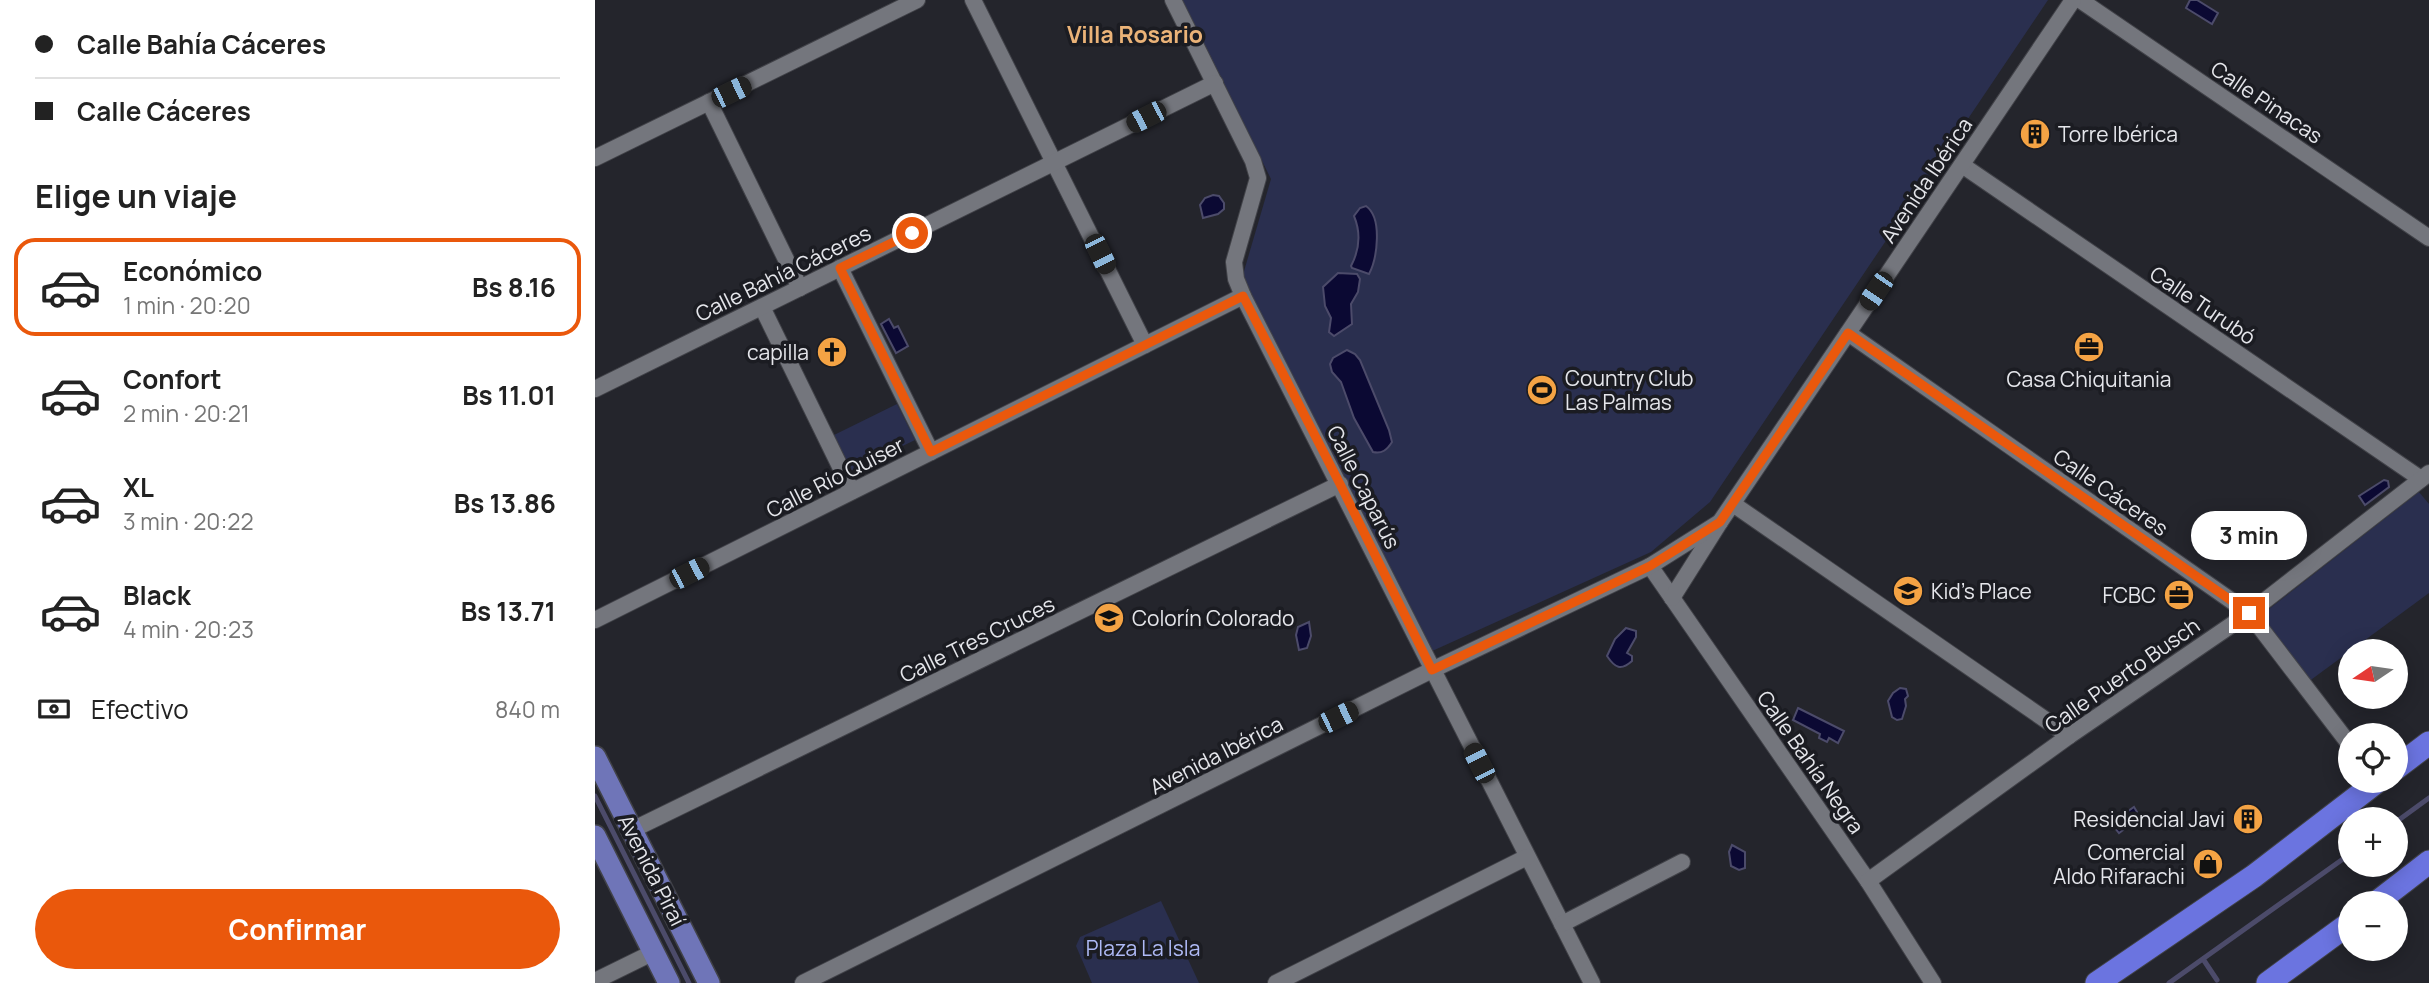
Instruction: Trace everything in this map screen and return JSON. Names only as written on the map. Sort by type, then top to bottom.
[{"type":"highway","points":[[2408,759],[2429,743]]},
{"type":"highway","points":[[2097,983],[2254,876],[2363,793]]},
{"type":"highway","points":[[2392,891],[2429,862]]},
{"type":"highway","points":[[2268,983],[2338,932]]},
{"type":"main road","name":"Avenida Piraí","points":[[595,757],[709,983]]},
{"type":"main road","name":"Avenida Piraí","points":[[595,836],[669,983]]},
{"type":"street","points":[[973,0],[1145,345]]},
{"type":"street","name":"Calle Caparús","points":[[1173,0],[1253,161],[1258,178],[1234,262],[1236,279],[1243,296],[1592,983]]},
{"type":"street","name":"Avenida Ibérica","points":[[1672,598],[1720,522],[2073,0]]},
{"type":"street","name":"Calle Pinacas","points":[[2080,0],[2429,238]]},
{"type":"street","points":[[595,158],[912,1]]},
{"type":"street","name":"Calle Bahía Cáceres","points":[[595,390],[1215,83]]},
{"type":"street","points":[[709,103],[800,288]]},
{"type":"street","name":"Calle Turubó","points":[[1962,165],[2425,476]]},
{"type":"street","points":[[840,268],[931,452]]},
{"type":"street","name":"Calle Río Quiser","points":[[595,620],[1243,296]]},
{"type":"street","points":[[762,307],[852,491]]},
{"type":"street","name":"Calle Cáceres","points":[[1848,333],[2249,613],[2338,729]]},
{"type":"street","name":"Calle Puerto Busch","points":[[1868,881],[2069,736],[2249,613],[2425,476]]},
{"type":"street","name":"Calle Tres Cruces","points":[[632,830],[1340,484]]},
{"type":"street","points":[[1733,505],[2069,736]]},
{"type":"street","name":"Avenida Ibérica","points":[[803,983],[1432,670],[1650,566],[1720,522]]},
{"type":"street","name":"Calle Bahía Negra","points":[[1650,566],[1868,881],[1933,983]]},
{"type":"street","points":[[1276,983],[1527,857]]},
{"type":"street","points":[[1562,925],[1682,862]]},
{"type":"street","points":[[595,981],[653,952]]},
{"type":"green space","name":"Country Club Las Palmas","points":[[1182,0],[2048,0],[1710,502],[1651,552],[1430,652],[1242,278],[1271,179]]},
{"type":"green space","points":[[897,404],[915,440],[851,471],[834,435]]},
{"type":"green space","points":[[2419,492],[2429,504],[2429,593],[2366,639],[2338,639],[2338,660],[2308,682],[2260,616]]},
{"type":"green space","name":"Plaza La Isla","points":[[1161,901],[1199,983],[1092,983],[1076,946],[1080,937]]},
{"type":"shaded area","points":[[2190,0],[2197,0],[2218,13],[2212,24],[2186,8]]},
{"type":"shaded area","points":[[1219,196],[1224,203],[1224,209],[1218,214],[1203,218],[1200,205],[1205,198]]},
{"type":"shaded area","points":[[1366,206],[1377,229],[1376,249],[1369,274],[1351,266],[1359,241],[1354,216],[1360,208]]},
{"type":"shaded area","points":[[1338,273],[1357,274],[1360,279],[1358,292],[1351,304],[1352,324],[1334,336],[1329,332],[1331,318],[1325,306],[1323,287]]},
{"type":"shaded area","points":[[889,319],[894,328],[898,326],[908,346],[896,353],[881,324]]},
{"type":"shaded area","points":[[1347,350],[1360,360],[1389,430],[1392,442],[1382,452],[1373,452],[1354,418],[1341,382],[1332,372],[1330,364],[1333,358]]},
{"type":"shaded area","points":[[2384,480],[2388,481],[2389,487],[2365,505],[2359,496]]},
{"type":"shaded area","points":[[1309,622],[1311,636],[1307,648],[1299,650],[1296,635],[1298,627]]},
{"type":"shaded area","points":[[1626,628],[1636,631],[1636,637],[1627,653],[1632,656],[1632,661],[1618,667],[1607,656],[1615,639]]},
{"type":"shaded area","points":[[1900,688],[1906,689],[1908,696],[1905,699],[1902,719],[1897,720],[1892,717],[1888,701]]},
{"type":"shaded area","points":[[1798,708],[1844,731],[1838,743],[1829,738],[1827,742],[1819,738],[1820,734],[1793,720]]},
{"type":"shaded area","points":[[2134,807],[2140,817],[2119,833],[2111,823]]},
{"type":"shaded area","points":[[1732,845],[1745,852],[1745,868],[1739,870],[1731,866],[1729,852]]},
{"type":"waterway","points":[[595,796],[689,983]]},
{"type":"waterway","points":[[2408,813],[2429,798]]},
{"type":"waterway","points":[[2169,983],[2338,863]]},
{"type":"waterway","points":[[2203,959],[2217,980]]},
{"type":"place","name":"Torre Ibérica","points":[[2035,134]]},
{"type":"place","name":"Casa Chiquitania","points":[[2089,347]]},
{"type":"place","name":"capilla","points":[[832,352]]},
{"type":"place","name":"Country Club Las Palmas","points":[[1542,390]]},
{"type":"place","name":"Kid's Place","points":[[1908,591]]},
{"type":"place","name":"FCBC","points":[[2179,595]]},
{"type":"place","name":"Colorín Colorado","points":[[1109,618]]},
{"type":"place","name":"Residencial Javi","points":[[2248,819]]},
{"type":"place","name":"Comercial Aldo Rifarachi","points":[[2208,864]]},
{"type":"district","name":"Villa Rosario","points":[[1135,34]]},
{"type":"route","points":[[912,233],[840,268],[931,452],[1243,296],[1432,670],[1650,566],[1720,522],[1848,333],[2249,613]]}]
